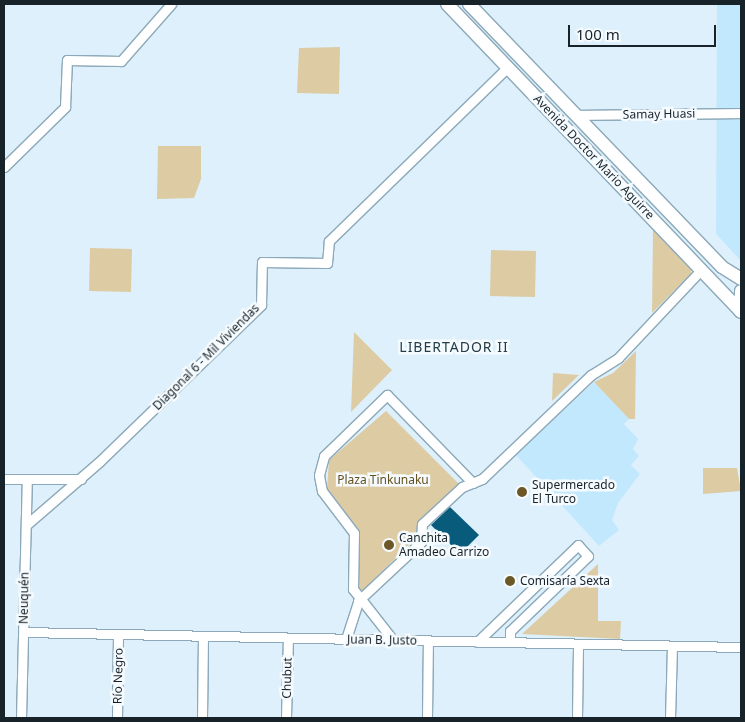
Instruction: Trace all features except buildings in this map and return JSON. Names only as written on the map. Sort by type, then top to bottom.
[{"type":"main road","name":"Avenida Doctor Mario Aguirre","points":[[447,4],[741,311]]},
{"type":"main road","name":"Avenida Doctor Mario Aguirre","points":[[469,4],[722,267],[741,279]]},
{"type":"main road","points":[[741,291],[741,311]]},
{"type":"street","points":[[4,166],[65,107],[67,60],[121,61],[171,4]]},
{"type":"street","name":"Diagonal 6 - Mil Viviendas","points":[[26,525],[81,479],[261,305],[262,262],[327,263],[329,241],[508,67]]},
{"type":"street","name":"Samay Huasi","points":[[576,115],[741,113]]},
{"type":"street","points":[[346,639],[358,601],[421,542],[422,524],[462,487],[482,479],[591,375],[618,358],[702,269]]},
{"type":"street","points":[[393,640],[358,601],[354,589],[354,533],[322,491],[319,475],[324,456],[387,395],[473,483]]},
{"type":"street","points":[[4,478],[81,479]]},
{"type":"street","name":"Neuquén","points":[[21,718],[27,479]]},
{"type":"street","points":[[477,642],[578,545],[588,556],[510,631],[510,642]]},
{"type":"street","name":"Juan B. Justo","points":[[24,632],[741,647]]},
{"type":"street","name":"Río Negro","points":[[117,718],[118,634]]},
{"type":"street","points":[[202,718],[203,636]]},
{"type":"street","name":"Chubut","points":[[286,718],[288,638]]},
{"type":"street","points":[[426,718],[428,641]]},
{"type":"street","points":[[577,718],[578,644]]},
{"type":"street","points":[[670,718],[672,646]]},
{"type":"shaded area","points":[[717,4],[741,4],[741,261],[716,234]]},
{"type":"shaded area","points":[[594,382],[629,419],[624,424],[638,439],[633,449],[639,456],[631,465],[640,474],[618,503],[612,520],[619,530],[599,546],[516,455]]},
{"type":"green space","points":[[340,47],[339,94],[297,93],[299,48]]},
{"type":"green space","points":[[158,146],[201,146],[201,179],[194,198],[157,199]]},
{"type":"green space","points":[[653,229],[691,267],[691,274],[652,313]]},
{"type":"green space","points":[[90,248],[132,249],[131,292],[89,291]]},
{"type":"green space","points":[[491,250],[536,251],[535,297],[490,296]]},
{"type":"green space","points":[[354,332],[392,370],[351,412]]},
{"type":"green space","points":[[636,351],[635,419],[629,419],[594,382],[613,373]]},
{"type":"green space","points":[[553,373],[579,375],[552,401]]},
{"type":"green space","name":"Plaza Tinkunaku","points":[[386,411],[459,484],[418,522],[414,540],[362,591],[358,588],[358,530],[327,489],[329,460]]},
{"type":"green space","points":[[703,468],[737,468],[741,491],[703,494]]},
{"type":"green space","points":[[598,564],[598,621],[621,621],[620,639],[522,634]]},
{"type":"place","name":"Supermercado El Turco","points":[[522,492]]},
{"type":"place","name":"Canchita Amadeo Carrizo","points":[[389,545]]},
{"type":"place","name":"Comisaría Sexta","points":[[510,581]]},
{"type":"district","name":"LIBERTADOR II","points":[[454,347]]}]
